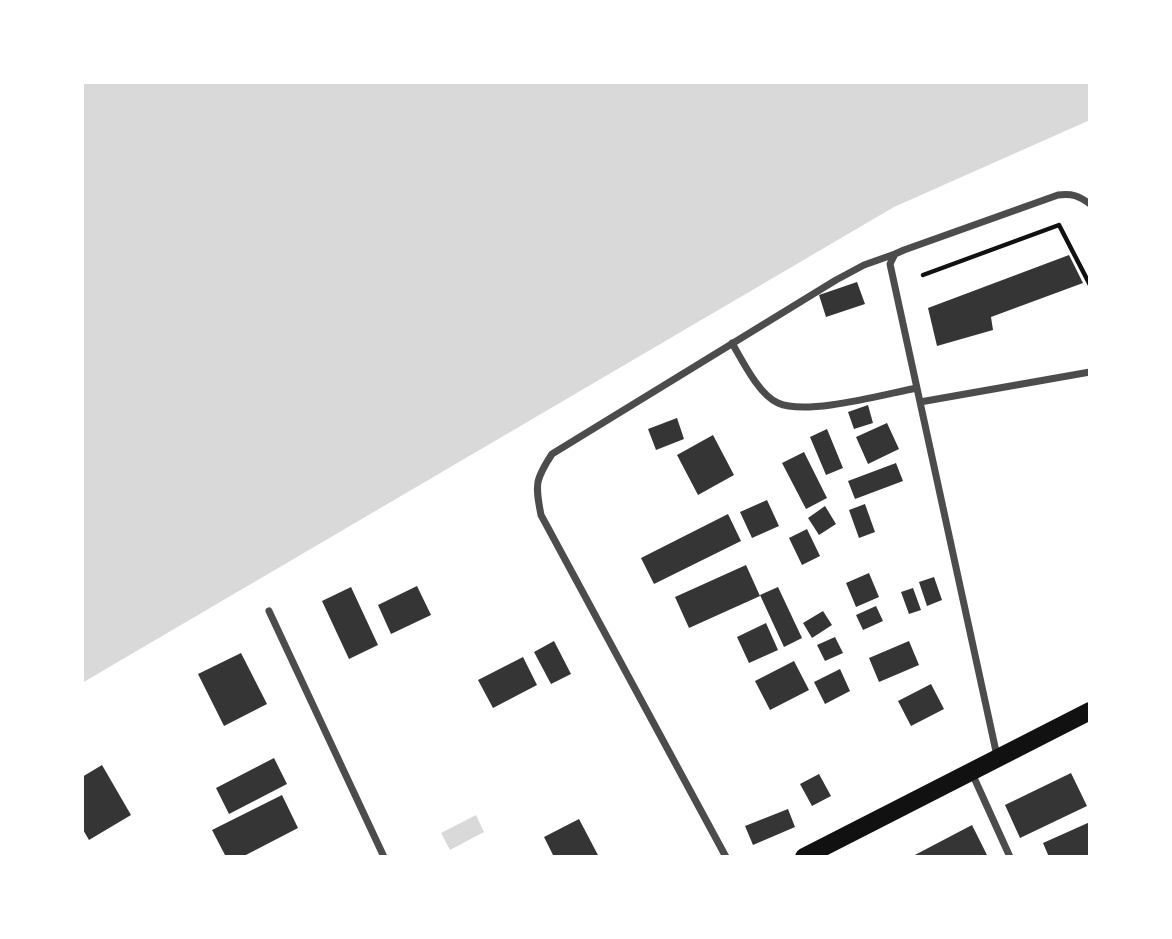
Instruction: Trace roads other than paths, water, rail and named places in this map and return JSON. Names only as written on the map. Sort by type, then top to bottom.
[{"type":"main road","points":[[804,857],[1090,711]]},
{"type":"street","points":[[726,857],[541,515],[536,487],[542,470],[552,454],[864,265],[1058,195],[1071,194],[1090,204]]},
{"type":"street","points":[[895,254],[890,264],[997,757]]},
{"type":"street","points":[[732,343],[746,368],[776,403],[799,407],[824,405],[917,388]]},
{"type":"street","points":[[920,402],[1090,372]]},
{"type":"street","points":[[269,611],[384,857]]},
{"type":"street","points":[[971,770],[1010,857]]}]
